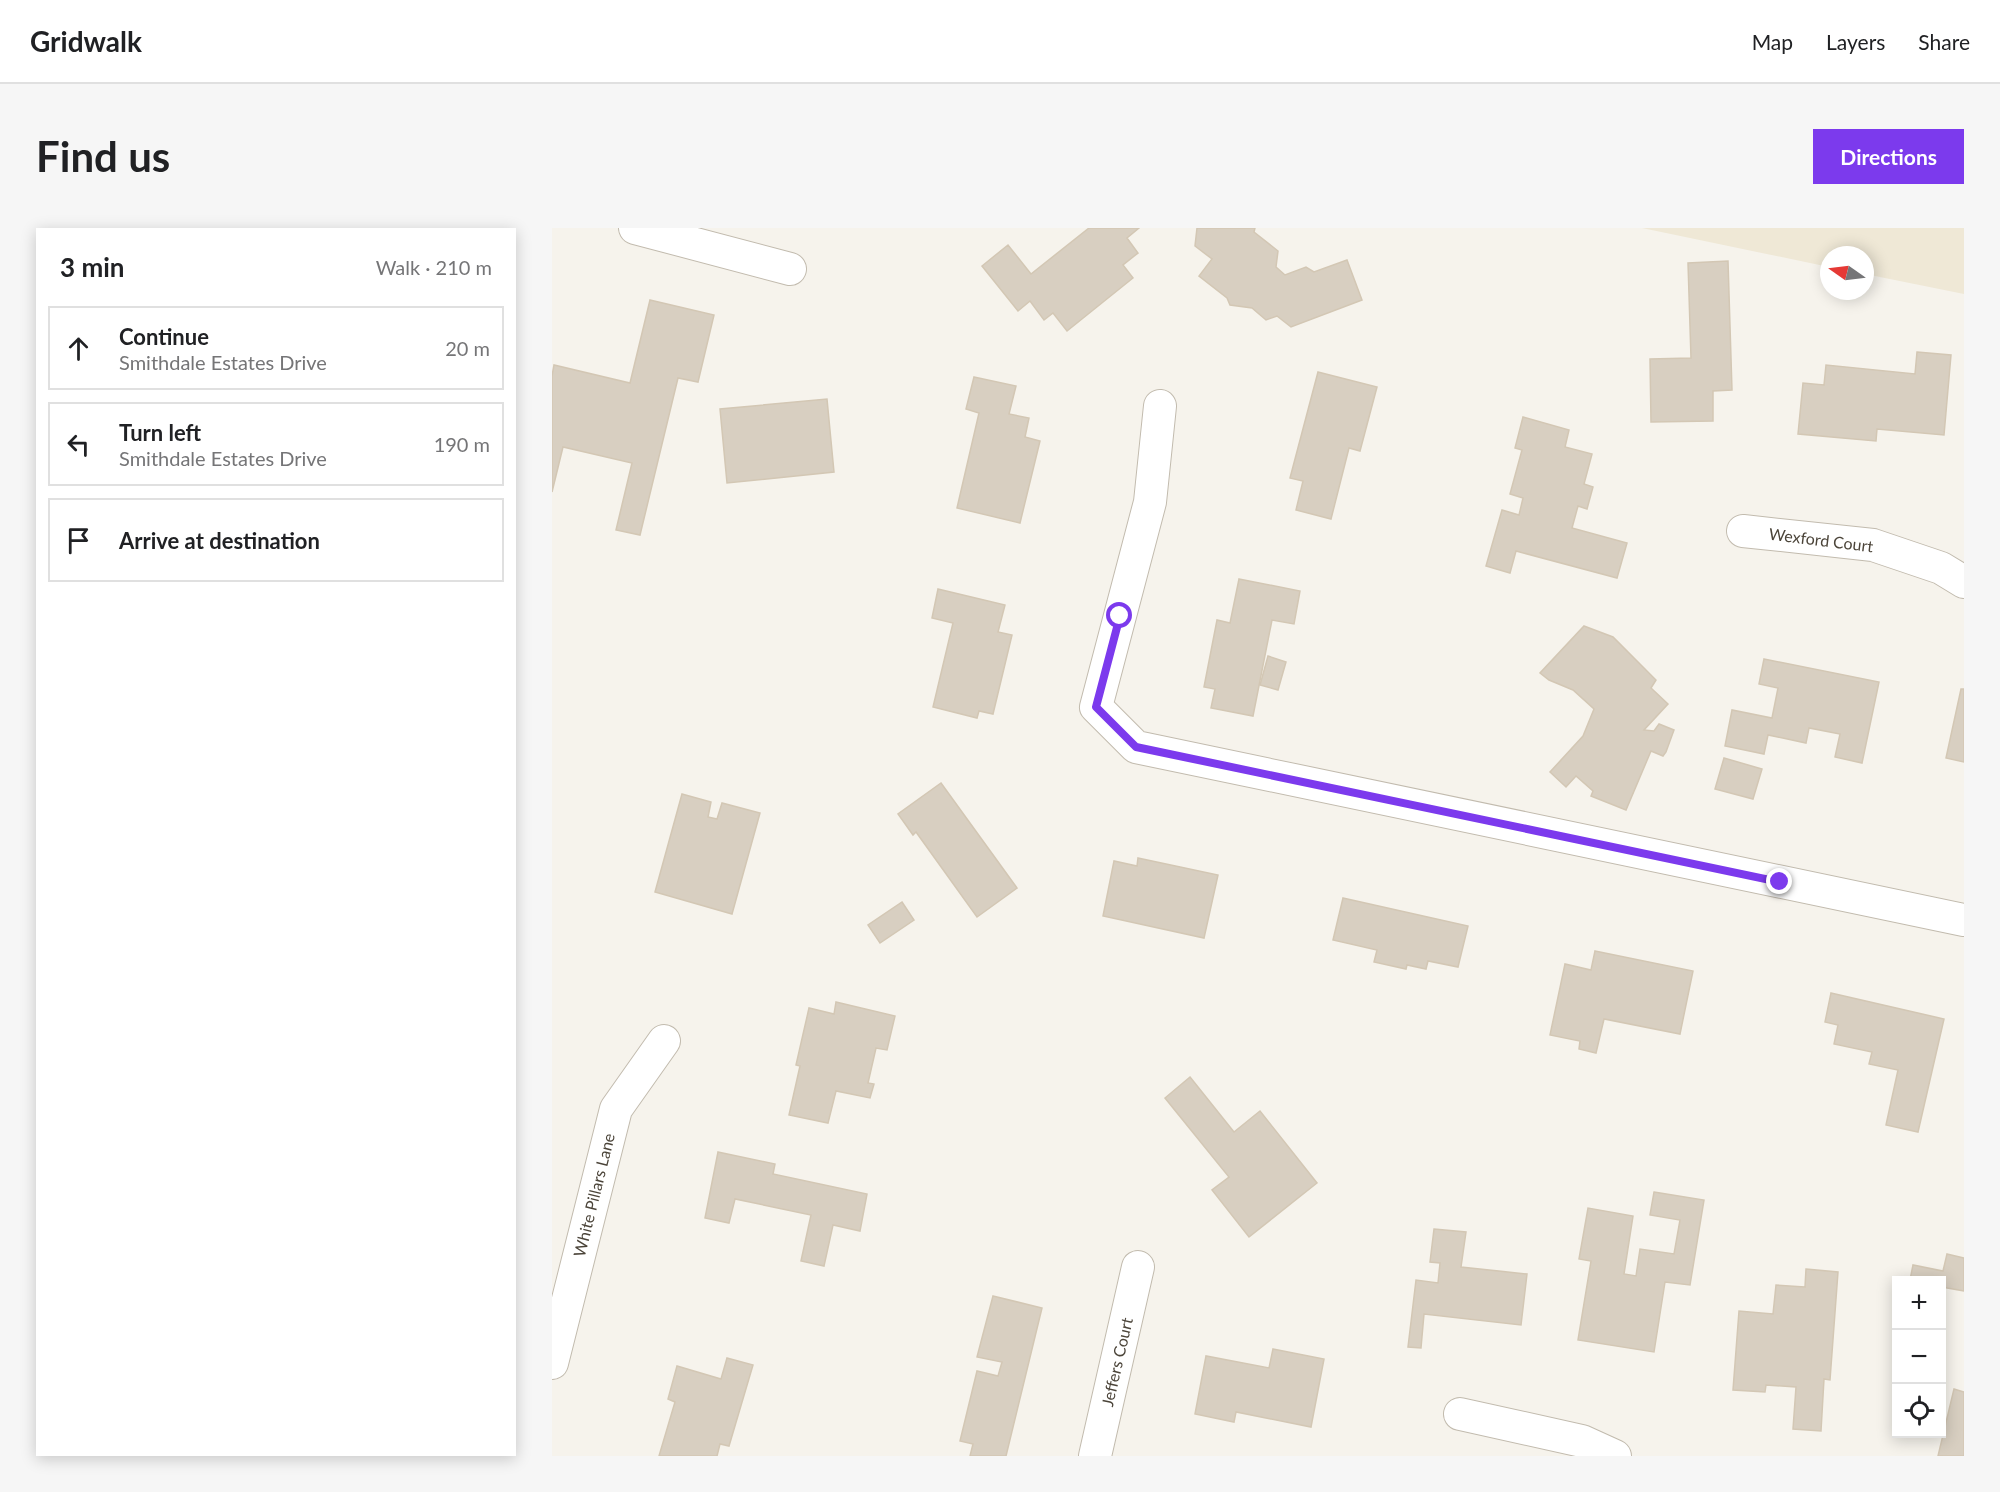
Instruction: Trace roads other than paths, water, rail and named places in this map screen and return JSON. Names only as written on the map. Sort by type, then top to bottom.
[{"type":"street","points":[[635,228],[790,269]]},
{"type":"street","points":[[1160,406],[1150,502],[1096,707],[1136,747],[1964,920]]},
{"type":"street","name":"Wexford Court","points":[[1743,531],[1873,545],[1941,568],[1964,582]]},
{"type":"street","name":"White Pillars Lane","points":[[552,1363],[616,1109],[664,1041]]},
{"type":"street","name":"Jeffers Court","points":[[1095,1456],[1138,1267]]},
{"type":"street","points":[[1460,1414],[1582,1441],[1615,1456]]}]
